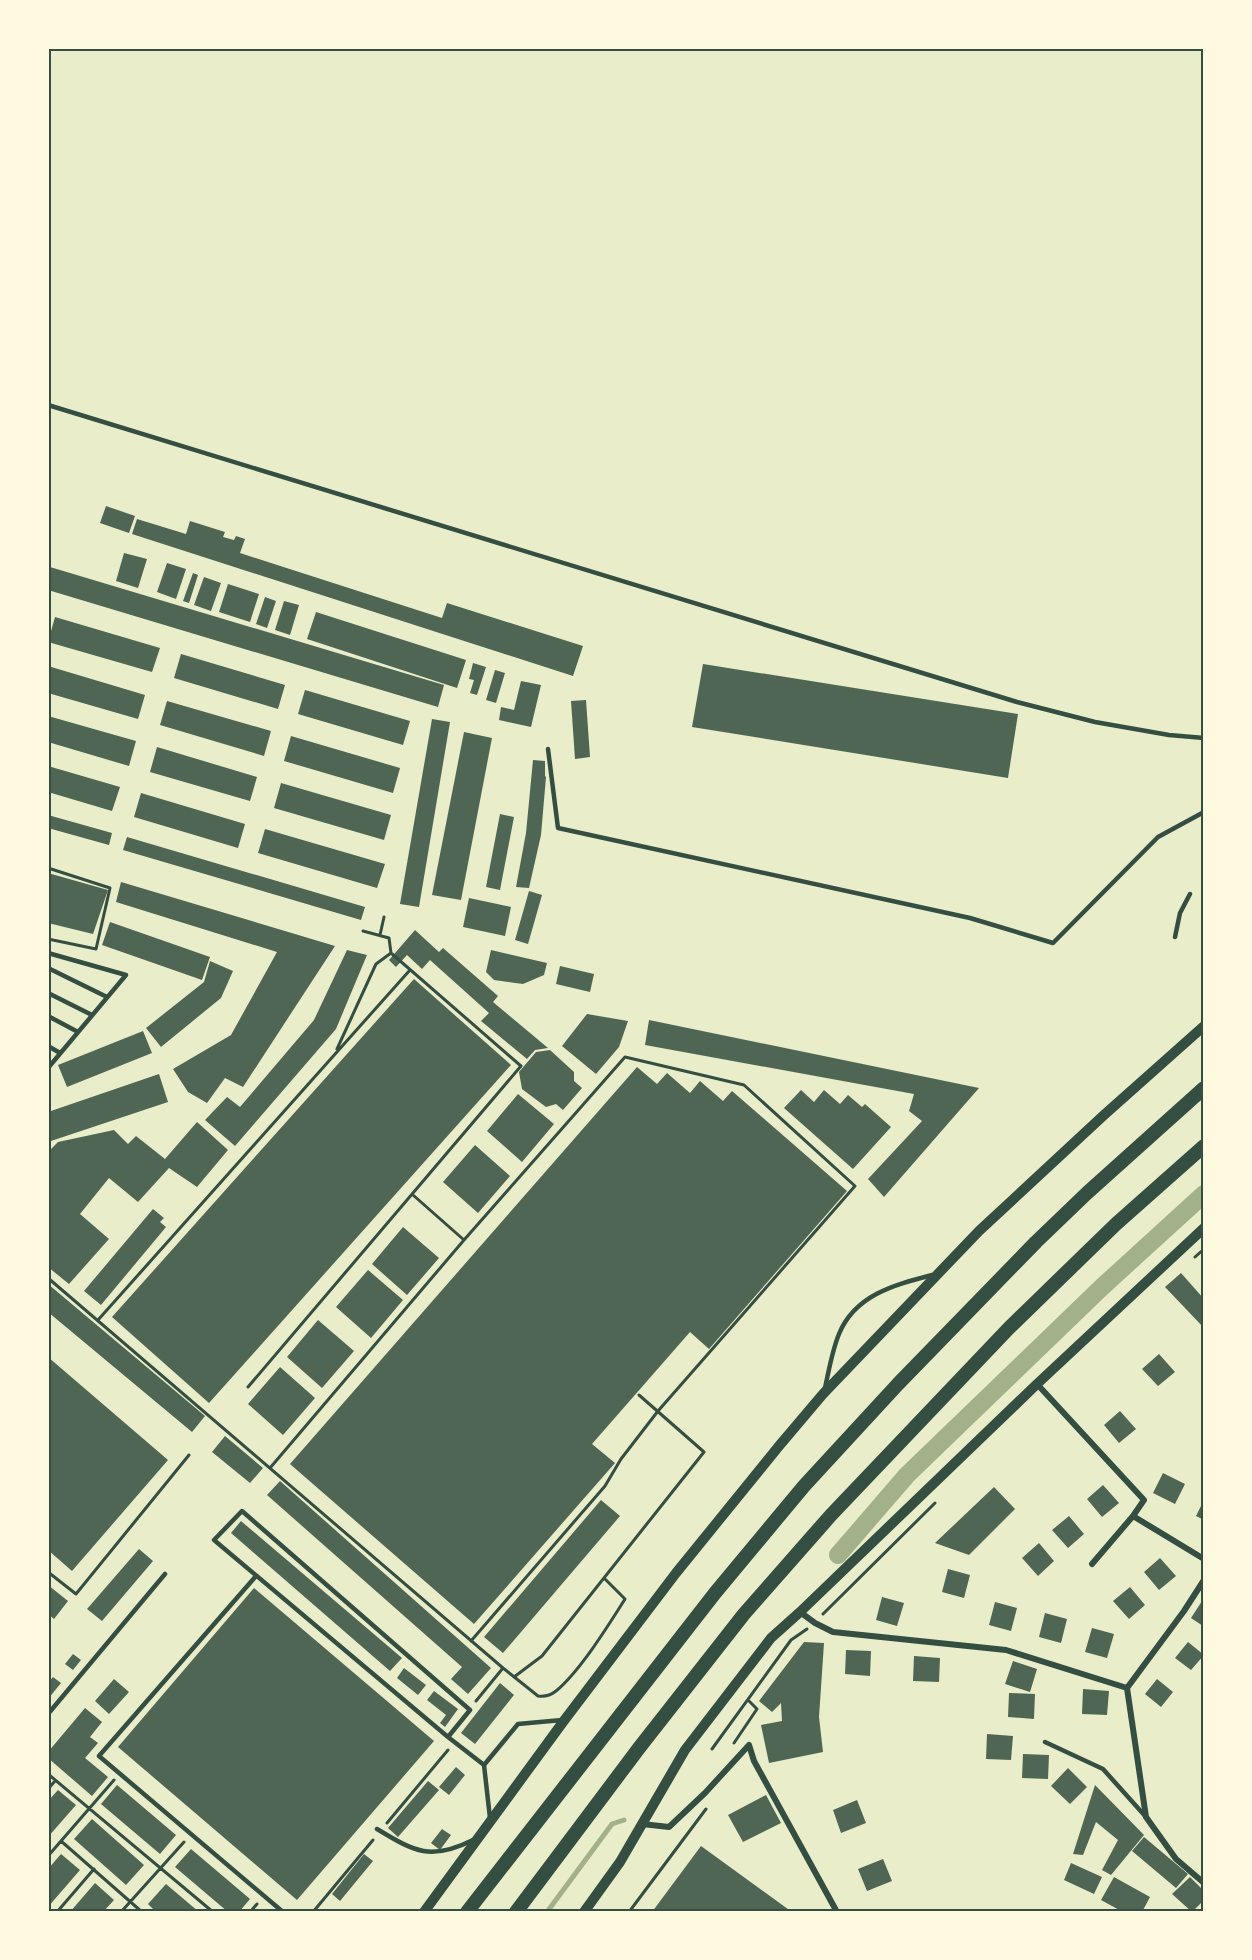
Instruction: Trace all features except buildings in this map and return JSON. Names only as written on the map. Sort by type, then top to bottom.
[{"type":"main road","points":[[467,1912],[715,1593],[804,1486],[897,1384],[1036,1242],[1204,1088]]},
{"type":"main road","points":[[516,1912],[639,1748],[744,1614],[831,1515],[1009,1328],[1116,1224],[1204,1146]]},
{"type":"street","points":[[424,1912],[676,1573],[823,1394],[979,1231],[1204,1026]]},
{"type":"street","points":[[584,1912],[620,1862],[685,1750],[771,1638],[1204,1228]]},
{"type":"street","points":[[1037,1384],[1144,1500],[1092,1564]]},
{"type":"street","points":[[1133,1516],[1204,1559]]},
{"type":"street","points":[[1204,1580],[1127,1688],[1146,1817],[1176,1859],[1204,1883]]},
{"type":"street","points":[[800,1612],[814,1623],[833,1632],[1006,1650],[1127,1688]]},
{"type":"street","points":[[642,1824],[669,1827],[705,1793],[749,1745],[754,1761],[837,1912]]},
{"type":"lane","points":[[48,405],[1017,702],[1095,722],[1169,735],[1204,738]]},
{"type":"lane","points":[[548,749],[558,828],[970,918],[1053,943],[1158,837],[1204,812]]},
{"type":"lane","points":[[1175,937],[1180,914],[1190,894]]},
{"type":"lane","points":[[48,953],[126,975],[48,1068]]},
{"type":"lane","points":[[48,968],[107,997]]},
{"type":"lane","points":[[48,993],[92,1015]]},
{"type":"lane","points":[[48,1016],[78,1032]]},
{"type":"lane","points":[[48,1046],[60,1053]]},
{"type":"lane","points":[[823,1394],[838,1334],[857,1306],[884,1290],[938,1274]]},
{"type":"lane","points":[[448,1737],[470,1710],[242,1511],[214,1540],[448,1737],[484,1765]]},
{"type":"lane","points":[[48,1713],[165,1574]]},
{"type":"lane","points":[[256,1576],[99,1756],[283,1912]]},
{"type":"lane","points":[[490,1822],[484,1765],[518,1724],[565,1720]]},
{"type":"lane","points":[[1045,1742],[1103,1769],[1146,1817]]},
{"type":"lane","points":[[377,1829],[417,1850],[439,1853],[478,1838]]},
{"type":"path","points":[[48,868],[111,888],[96,949],[48,939]]},
{"type":"path","points":[[380,935],[384,917]]},
{"type":"path","points":[[248,1387],[521,1066],[391,953],[389,938],[363,931]]},
{"type":"path","points":[[336,1053],[376,964],[391,953]]},
{"type":"path","points":[[97,1320],[410,970]]},
{"type":"path","points":[[270,1468],[464,1240],[625,1057],[744,1085],[855,1186],[658,1411],[621,1459],[605,1486],[471,1641]]},
{"type":"path","points":[[413,1195],[464,1240]]},
{"type":"path","points":[[1189,1263],[1204,1249]]},
{"type":"path","points":[[48,1278],[538,1696],[543,1697],[555,1692],[573,1673],[625,1599],[604,1578]]},
{"type":"path","points":[[514,1677],[542,1656],[704,1452],[639,1395]]},
{"type":"path","points":[[48,1572],[76,1594],[189,1455]]},
{"type":"path","points":[[712,1749],[791,1640],[814,1623],[938,1500]]},
{"type":"path","points":[[470,1710],[503,1668]]},
{"type":"path","points":[[748,1701],[757,1709]]},
{"type":"path","points":[[48,1774],[213,1912]]},
{"type":"path","points":[[48,1856],[120,1774]]},
{"type":"path","points":[[48,1789],[55,1780]]},
{"type":"path","points":[[629,1912],[709,1805]]},
{"type":"path","points":[[121,1912],[190,1834]]},
{"type":"path","points":[[61,1841],[142,1912]]},
{"type":"path","points":[[57,1912],[93,1869]]},
{"type":"waterway","points":[[838,1555],[907,1475],[1102,1287],[1204,1194]]},
{"type":"waterway","points":[[547,1912],[612,1824],[624,1820]]}]
